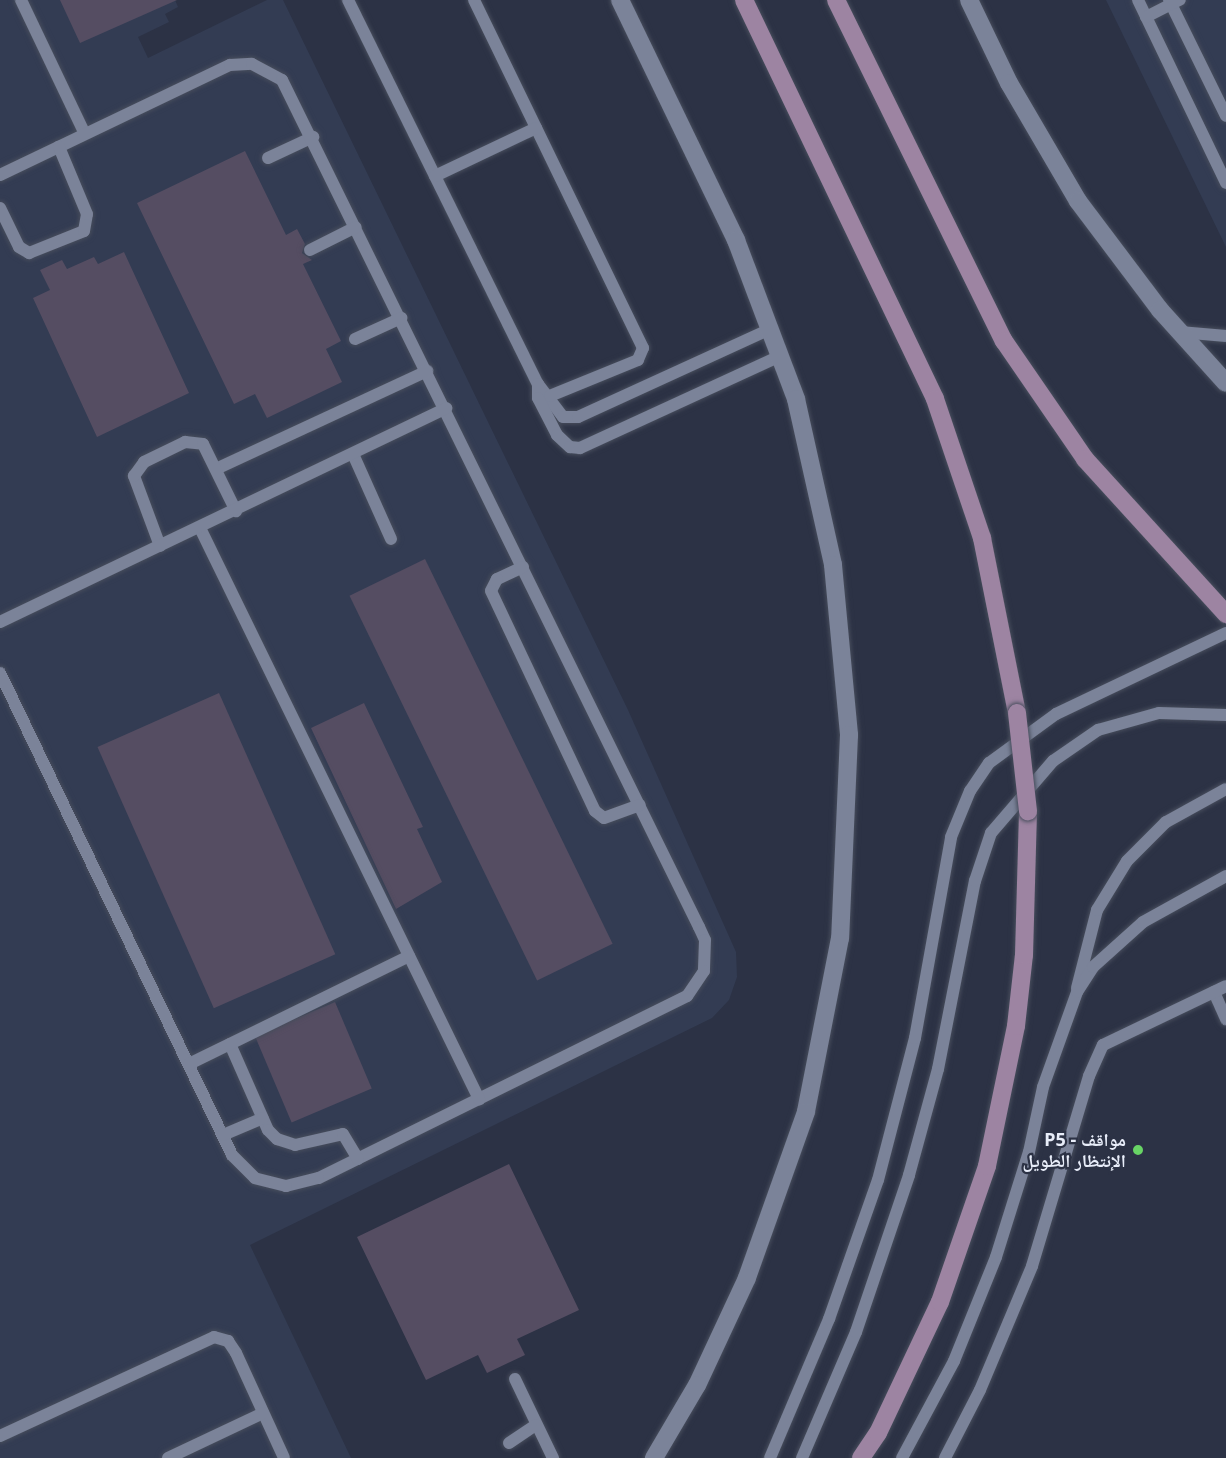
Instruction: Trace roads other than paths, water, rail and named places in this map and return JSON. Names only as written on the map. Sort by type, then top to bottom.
[{"type":"street","points":[[620,0],[736,240],[782,355],[826,523],[843,639],[850,777],[840,938],[820,1054],[770,1224],[708,1364],[654,1458]]},
{"type":"street","points":[[744,0],[935,399],[982,538],[1017,713],[1028,812],[1024,955],[1003,1097],[965,1235],[940,1302],[878,1433],[861,1458]]},
{"type":"street","points":[[836,0],[1004,341],[1085,459],[1206,597],[1226,614]]},
{"type":"street","points":[[969,0],[1009,83],[1078,201],[1180,332],[1224,374]]},
{"type":"lane","points":[[21,0],[85,134]]},
{"type":"lane","points":[[348,0],[538,384],[550,396],[563,417],[573,419],[772,328]]},
{"type":"lane","points":[[474,0],[644,348],[638,360],[550,396]]},
{"type":"lane","points":[[1138,0],[1226,183]]},
{"type":"lane","points":[[1146,17],[1174,1],[1226,116]]},
{"type":"lane","points":[[0,175],[220,69],[241,64],[263,67],[282,80],[313,137],[705,940],[705,963],[697,984],[687,996],[358,1159],[303,1184],[270,1184],[242,1168],[223,1135],[0,673]]},
{"type":"lane","points":[[435,176],[536,128]]},
{"type":"lane","points":[[268,158],[313,137]]},
{"type":"lane","points":[[0,208],[19,247],[29,253],[84,231],[87,214],[58,147]]},
{"type":"lane","points":[[310,250],[357,227]]},
{"type":"lane","points":[[355,339],[401,318]]},
{"type":"lane","points":[[1180,332],[1226,336]]},
{"type":"lane","points":[[538,384],[538,398],[557,435],[570,447],[580,448],[782,355]]},
{"type":"lane","points":[[216,469],[427,371]]},
{"type":"lane","points":[[0,622],[236,511],[446,408]]},
{"type":"lane","points":[[160,546],[135,488],[135,470],[144,462],[192,440],[203,444],[236,511]]},
{"type":"lane","points":[[352,454],[391,539]]},
{"type":"lane","points":[[200,528],[479,1099]]},
{"type":"lane","points":[[523,567],[497,579],[492,591],[595,811],[604,818],[640,805]]},
{"type":"lane","points":[[770,1458],[829,1319],[880,1171],[915,1038],[951,837],[970,791],[989,763],[1056,714],[1226,633]]},
{"type":"lane","points":[[802,1458],[856,1332],[909,1175],[938,1069],[973,888],[991,833],[1053,761],[1098,730],[1159,713],[1226,715]]},
{"type":"lane","points":[[902,1458],[954,1361],[996,1257],[1029,1152],[1043,1087],[1077,992],[1087,936],[1126,861],[1166,822],[1226,789]]},
{"type":"lane","points":[[1077,992],[1093,967],[1143,921],[1226,876]]},
{"type":"lane","points":[[189,1064],[409,956]]},
{"type":"lane","points":[[945,1458],[980,1390],[1032,1266],[1103,1045],[1220,989],[1226,1019]]},
{"type":"lane","points":[[230,1044],[272,1135],[288,1144],[343,1134],[358,1159]]},
{"type":"lane","points":[[223,1135],[263,1118]]},
{"type":"lane","points":[[0,1436],[206,1338],[221,1338],[232,1347],[284,1458]]},
{"type":"lane","points":[[515,1379],[553,1458]]},
{"type":"lane","points":[[168,1458],[262,1413]]},
{"type":"lane","points":[[509,1443],[536,1425]]},
{"type":"lane","points":[[871,1458],[878,1433]]},
{"type":"place","name":"P5 - مواقف الإنتظار الطويل","points":[[1138,1150]]}]
